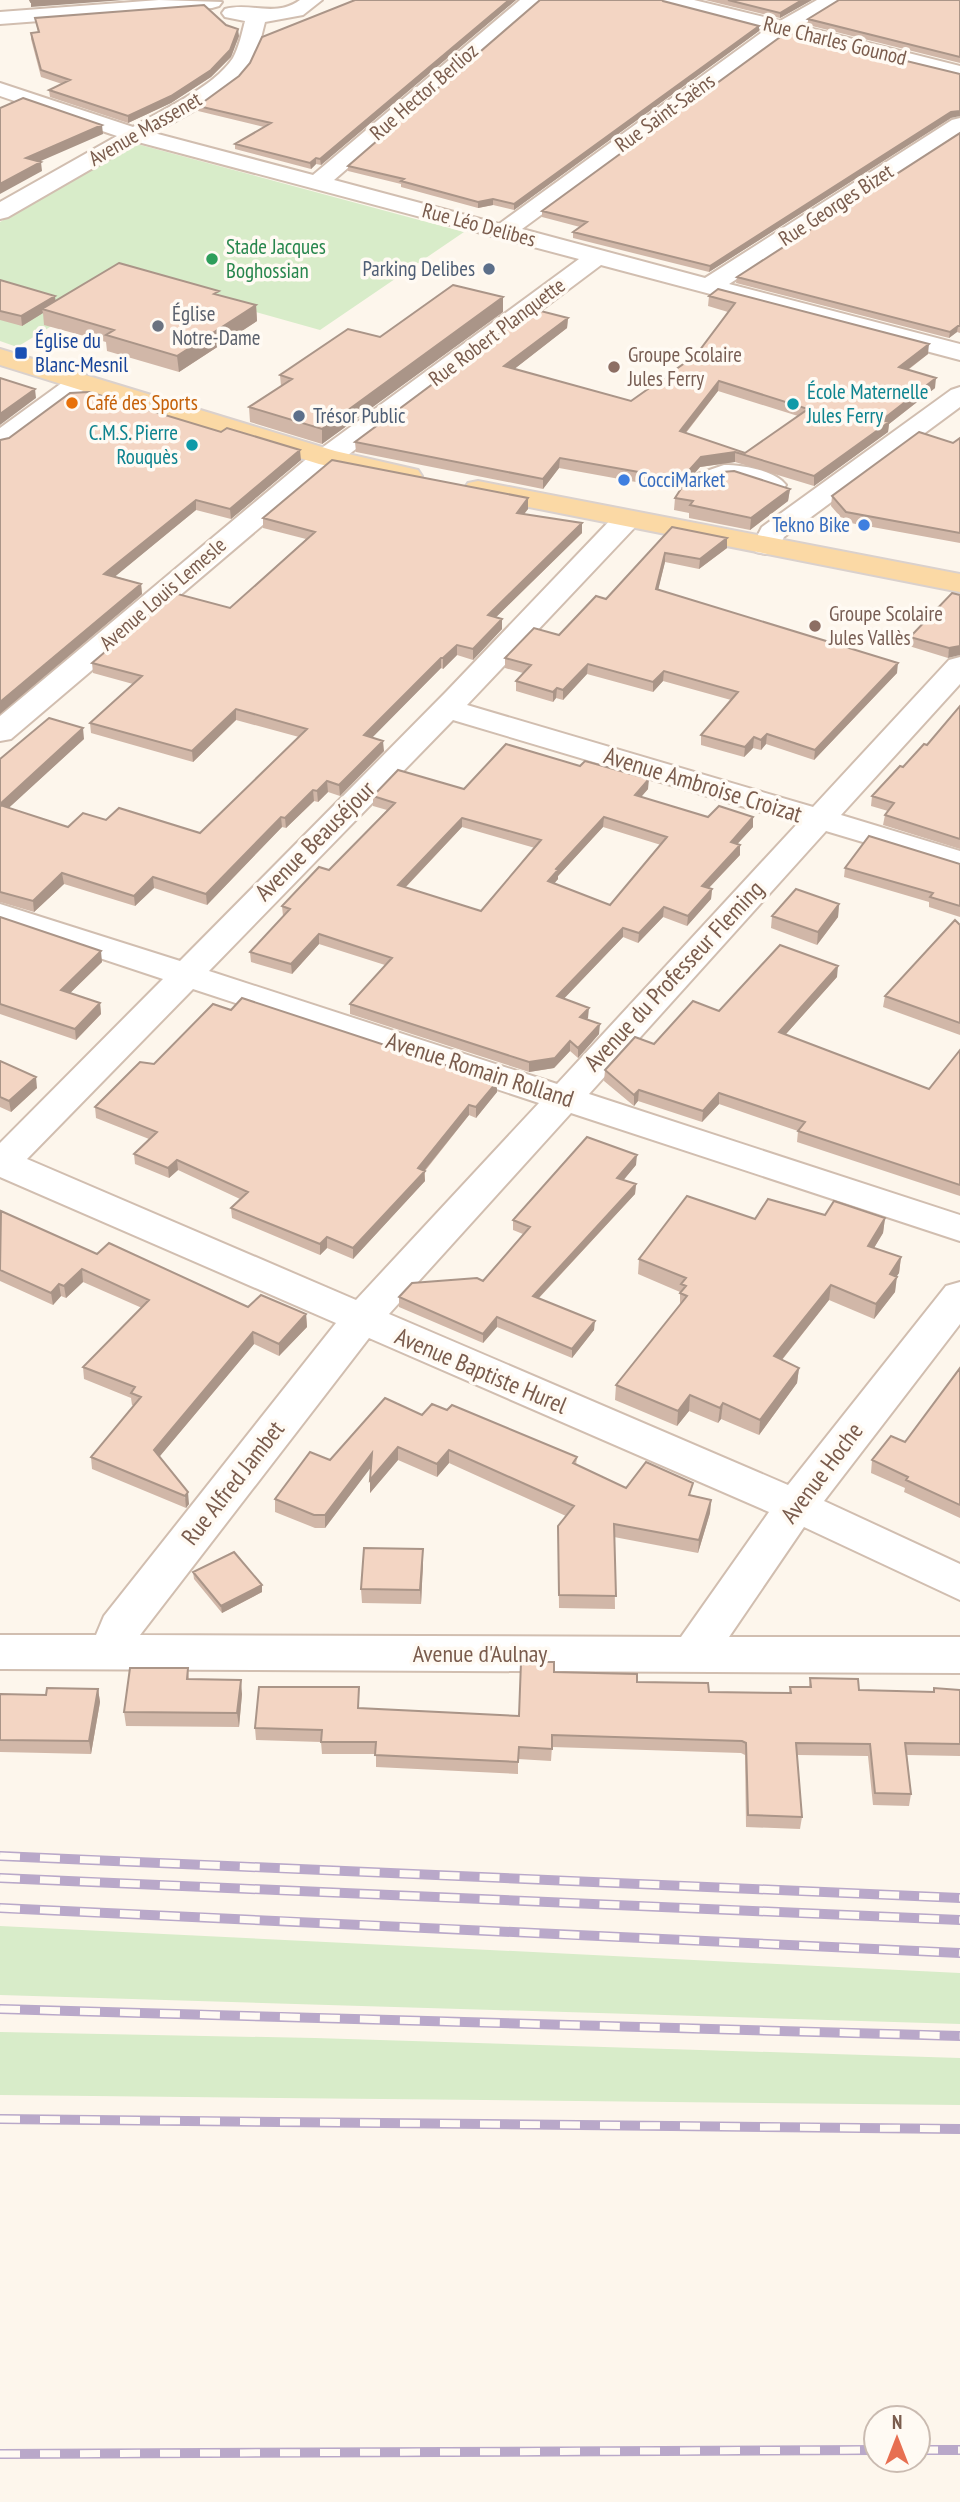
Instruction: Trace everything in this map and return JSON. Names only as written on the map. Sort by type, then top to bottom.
[{"type":"main road","points":[[0,357],[328,457],[429,480]]},
{"type":"main road","points":[[456,485],[960,583]]},
{"type":"street","points":[[0,18],[212,1],[226,11],[257,16],[296,11],[312,0]]},
{"type":"street","name":"Rue Hector Berlioz","points":[[317,183],[532,0]]},
{"type":"street","name":"Rue Charles Gounod","points":[[670,0],[960,72]]},
{"type":"street","name":"Rue Saint-Saëns","points":[[503,232],[781,28],[832,0]]},
{"type":"street","name":"Avenue Massenet","points":[[0,212],[202,96],[233,72],[245,55],[257,16]]},
{"type":"street","name":"Rue Léo Delibes","points":[[6,94],[135,135],[712,284],[960,352]]},
{"type":"street","name":"Rue Georges Bizet","points":[[712,284],[960,125]]},
{"type":"street","points":[[512,260],[539,241]]},
{"type":"street","name":"Rue Robert Planquette","points":[[328,457],[598,256]]},
{"type":"street","points":[[0,440],[79,382]]},
{"type":"street","points":[[766,546],[772,533],[960,395]]},
{"type":"street","name":"Avenue Louis Lemesle","points":[[0,732],[275,498],[328,457]]},
{"type":"street","points":[[699,488],[712,475],[736,473],[818,499]]},
{"type":"street","name":"Avenue Beauséjour","points":[[1,1163],[627,519]]},
{"type":"street","name":"Avenue du Professeur Fleming","points":[[362,1319],[562,1097],[960,666]]},
{"type":"street","name":"Avenue Ambroise Croizat","points":[[446,708],[960,861]]},
{"type":"street","name":"Avenue Romain Rolland","points":[[0,914],[960,1228]]},
{"type":"street","name":"Avenue Baptiste Hurel","points":[[1,1163],[795,1507],[960,1583]]},
{"type":"street","name":"Avenue Hoche","points":[[692,1656],[795,1507],[960,1296]]},
{"type":"street","name":"Rue Alfred Jambet","points":[[112,1653],[120,1628],[362,1319]]},
{"type":"street","name":"Avenue d'Aulnay","points":[[0,1652],[960,1655]]},
{"type":"green space","name":"Stade Jacques Boghossian","points":[[137,144],[464,232],[320,330],[162,286],[111,290],[17,347],[0,341],[0,222]]},
{"type":"green space","points":[[0,1926],[960,1973],[960,2024],[0,1995]]},
{"type":"green space","points":[[0,2032],[315,2038],[960,2058],[960,2105],[0,2095]]},
{"type":"building","points":[[355,0],[509,0],[320,159],[316,158],[310,163],[235,144],[271,123],[198,106],[239,76],[250,63],[262,37]]},
{"type":"building","points":[[540,0],[662,0],[759,26],[514,204],[493,199],[478,202],[401,181],[404,179],[348,166]]},
{"type":"building","points":[[728,0],[802,0],[780,13]]},
{"type":"building","points":[[839,0],[960,0],[960,57],[808,19]]},
{"type":"building","points":[[204,5],[226,25],[238,29],[230,50],[211,70],[171,96],[128,116],[49,90],[70,80],[41,70],[31,33],[39,32],[35,18]]},
{"type":"building","points":[[787,32],[960,74],[960,111],[951,112],[710,266],[573,232],[587,222],[542,211]]},
{"type":"building","points":[[23,98],[102,125],[26,158],[41,162],[0,184],[0,108]]},
{"type":"building","points":[[960,133],[960,326],[950,332],[737,277]]},
{"type":"building","points":[[119,263],[219,291],[214,294],[256,305],[177,356],[106,335],[114,330],[42,309]]},
{"type":"building","points":[[0,280],[55,296],[21,316],[0,311]]},
{"type":"building","points":[[453,285],[503,297],[322,429],[249,407],[292,379],[280,375],[348,329],[380,337]]},
{"type":"building","points":[[718,289],[929,344],[899,367],[936,378],[882,420],[889,422],[814,476],[735,452],[701,457],[684,476],[684,480],[560,458],[543,479],[355,442],[533,309],[568,318],[504,366],[631,401],[696,355],[735,303],[709,296]],"holes":[[[719,381],[808,409],[745,453],[680,431]]]},
{"type":"building","points":[[0,378],[35,389],[0,414]]},
{"type":"building","points":[[89,392],[221,432],[227,428],[300,450],[230,509],[196,500],[104,574],[141,584],[0,702],[0,440],[9,438],[70,393]]},
{"type":"building","points":[[919,432],[953,443],[960,438],[960,533],[846,512],[832,496]]},
{"type":"building","points":[[332,460],[528,498],[517,513],[582,523],[488,615],[502,619],[473,649],[457,645],[364,735],[383,741],[339,785],[327,781],[317,791],[313,790],[285,818],[281,817],[206,894],[153,877],[134,896],[62,873],[33,901],[0,892],[0,805],[68,827],[83,813],[106,820],[119,808],[200,833],[307,729],[236,709],[192,751],[90,723],[142,676],[92,663],[174,593],[230,608],[315,532],[263,518]]},
{"type":"building","points":[[734,471],[790,489],[751,518],[690,505],[693,501],[675,498],[686,481],[689,484],[704,484],[722,472]]},
{"type":"building","points":[[672,527],[727,538],[700,559],[665,553],[656,589],[898,663],[815,750],[767,734],[761,740],[754,737],[745,747],[701,735],[738,692],[664,671],[653,682],[588,664],[563,690],[557,688],[553,692],[516,681],[531,665],[505,658],[534,628],[559,635],[596,596],[606,599]]},
{"type":"building","points":[[952,593],[960,595],[960,646],[949,648],[910,637]]},
{"type":"building","points":[[960,706],[960,839],[885,815],[894,803],[872,796],[900,766],[903,767],[924,744],[927,745]]},
{"type":"building","points":[[49,718],[83,728],[0,804],[0,759]]},
{"type":"building","points":[[506,744],[580,766],[585,761],[649,779],[635,795],[708,817],[719,806],[753,817],[731,842],[740,845],[702,886],[712,889],[688,916],[664,907],[639,933],[623,928],[557,996],[589,1008],[580,1017],[600,1024],[578,1048],[570,1041],[555,1058],[529,1062],[350,1004],[392,958],[319,934],[291,964],[250,952],[290,909],[282,906],[319,867],[329,870],[395,803],[373,796],[398,770],[464,789]],"holes":[[[604,817],[667,837],[610,905],[548,881]],[[462,818],[541,840],[481,911],[398,885]]]},
{"type":"building","points":[[869,836],[960,864],[960,906],[930,897],[933,893],[845,868]]},
{"type":"building","points":[[796,889],[839,904],[818,932],[772,916]]},
{"type":"building","points":[[0,917],[101,951],[61,990],[100,1003],[75,1029],[0,1004]]},
{"type":"building","points":[[955,920],[960,925],[960,1023],[885,996]]},
{"type":"building","points":[[780,945],[838,966],[779,1032],[929,1089],[960,1050],[960,1185],[798,1131],[805,1122],[719,1093],[703,1111],[639,1090],[634,1095],[605,1070],[635,1037],[654,1044],[693,1001],[719,1011]]},
{"type":"building","points":[[242,998],[497,1082],[476,1107],[469,1105],[418,1168],[425,1171],[353,1248],[327,1237],[320,1244],[231,1208],[248,1192],[177,1160],[168,1168],[134,1154],[157,1132],[95,1107],[140,1062],[154,1064],[213,1004],[231,1010]]},
{"type":"building","points":[[0,1061],[36,1077],[9,1101],[0,1097]]},
{"type":"building","points":[[587,1137],[637,1155],[617,1178],[636,1184],[533,1296],[595,1321],[572,1349],[497,1317],[483,1334],[399,1297],[412,1283],[477,1278],[483,1281],[530,1227],[513,1220]]},
{"type":"building","points":[[687,1196],[755,1219],[768,1199],[825,1215],[834,1201],[885,1218],[868,1246],[901,1257],[890,1274],[897,1277],[876,1304],[831,1285],[774,1356],[799,1368],[760,1420],[723,1403],[720,1408],[690,1395],[678,1411],[616,1385],[687,1296],[680,1293],[686,1286],[681,1284],[686,1278],[639,1259]]},
{"type":"building","points":[[1,1211],[97,1254],[109,1243],[248,1307],[261,1295],[306,1314],[279,1344],[253,1332],[154,1450],[188,1492],[185,1496],[91,1457],[141,1397],[131,1393],[135,1387],[83,1367],[149,1300],[82,1269],[64,1286],[59,1284],[51,1293],[0,1270]]},
{"type":"building","points":[[960,1368],[960,1505],[906,1480],[908,1477],[872,1460],[891,1436],[905,1442]]},
{"type":"building","points":[[385,1398],[422,1415],[432,1404],[447,1410],[452,1405],[577,1457],[573,1463],[626,1488],[646,1462],[693,1483],[689,1495],[711,1500],[699,1540],[614,1524],[616,1596],[559,1595],[558,1526],[574,1506],[449,1450],[437,1464],[398,1447],[370,1480],[372,1453],[325,1515],[314,1515],[275,1499],[310,1452],[330,1460]]},
{"type":"building","points":[[364,1548],[423,1549],[420,1590],[361,1589]]},
{"type":"building","points":[[234,1552],[262,1585],[221,1606],[193,1572]]},
{"type":"building","points":[[521,1662],[554,1662],[554,1672],[637,1674],[637,1682],[708,1683],[709,1692],[791,1693],[790,1687],[811,1687],[810,1678],[858,1679],[859,1690],[960,1690],[960,1744],[905,1743],[911,1794],[875,1793],[870,1744],[796,1743],[802,1817],[748,1815],[746,1743],[742,1741],[552,1735],[552,1749],[519,1747],[518,1762],[375,1755],[376,1742],[321,1742],[322,1730],[255,1728],[259,1687],[359,1687],[358,1708],[519,1716]]},
{"type":"building","points":[[130,1668],[188,1668],[187,1679],[241,1680],[237,1713],[124,1712]]},
{"type":"building","points":[[47,1688],[98,1689],[89,1741],[0,1740],[0,1694],[46,1695]]},
{"type":"railway","points":[[0,1856],[960,1898]]},
{"type":"railway","points":[[0,1878],[960,1920]]},
{"type":"railway","points":[[0,1908],[960,1953]]},
{"type":"railway","points":[[0,2009],[960,2036]]},
{"type":"railway","points":[[0,2119],[960,2129]]},
{"type":"railway","points":[[0,2454],[862,2450]]},
{"type":"railway","points":[[932,2450],[960,2450]]},
{"type":"place","name":"Stade Jacques Boghossian","points":[[212,259]]},
{"type":"place","name":"Parking Delibes","points":[[489,269]]},
{"type":"place","name":"Église Notre-Dame","points":[[158,326]]},
{"type":"place","name":"Église du Blanc-Mesnil","points":[[21,353]]},
{"type":"place","name":"Groupe Scolaire Jules Ferry","points":[[614,367]]},
{"type":"place","name":"Café des Sports","points":[[72,403]]},
{"type":"place","name":"École Maternelle Jules Ferry","points":[[793,404]]},
{"type":"place","name":"Trésor Public","points":[[299,416]]},
{"type":"place","name":"C.M.S. Pierre Rouquès","points":[[192,445]]},
{"type":"place","name":"CocciMarket","points":[[624,480]]},
{"type":"place","name":"Tekno Bike","points":[[864,525]]},
{"type":"place","name":"Groupe Scolaire Jules Vallès","points":[[815,626]]}]
